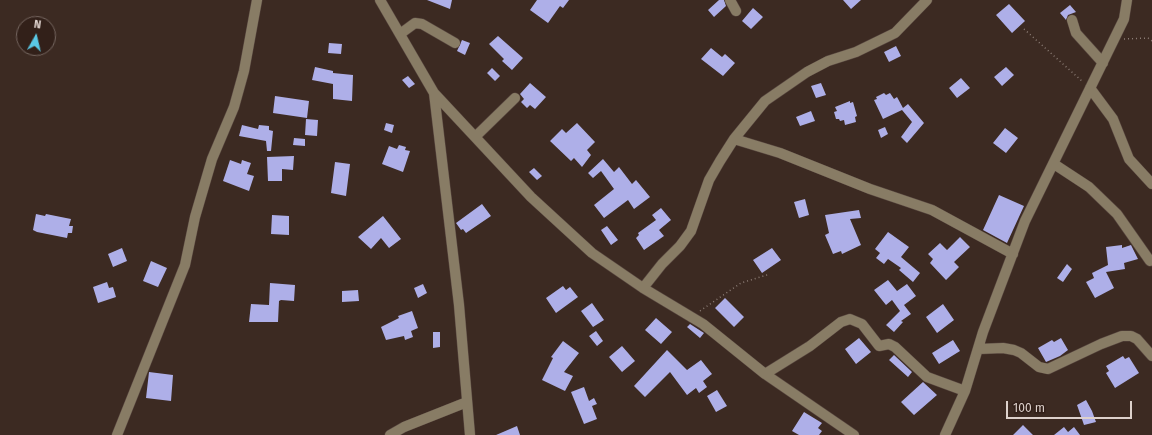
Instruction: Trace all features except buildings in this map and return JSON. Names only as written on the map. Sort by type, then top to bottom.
[{"type":"street","points":[[117,435],[185,264],[195,217],[212,159],[234,106],[244,71],[257,0]]},
{"type":"street","points":[[380,0],[434,93],[531,197],[592,253],[643,288],[703,324],[765,374],[854,435]]},
{"type":"street","points":[[730,0],[736,11]]},
{"type":"street","points":[[643,288],[662,264],[680,246],[691,230],[709,180],[734,139],[765,102],[807,72],[828,61],[856,52],[895,33],[927,0]]},
{"type":"street","points":[[945,435],[965,391],[983,332],[1025,221],[1124,19],[1127,0]]},
{"type":"street","points":[[1072,20],[1076,33],[1103,62]]},
{"type":"street","points":[[400,34],[415,23],[422,24],[455,43]]},
{"type":"street","points":[[1090,88],[1113,119],[1129,159],[1152,184]]},
{"type":"street","points":[[434,93],[459,305],[470,435]]},
{"type":"street","points":[[475,136],[515,98]]},
{"type":"street","points":[[734,139],[780,153],[870,189],[932,210],[1013,254]]},
{"type":"street","points":[[1054,164],[1089,187],[1116,214],[1150,261]]},
{"type":"street","points":[[765,374],[810,346],[840,322],[850,319],[862,324],[879,346],[889,344],[895,347],[927,377],[965,391]]},
{"type":"street","points":[[978,349],[1003,348],[1014,350],[1021,353],[1039,368],[1048,369],[1101,344],[1122,336],[1131,336],[1141,343],[1152,356]]},
{"type":"street","points":[[390,435],[404,427],[439,412],[467,402]]},
{"type":"path","points":[[1024,29],[1090,88]]},
{"type":"path","points":[[1114,39],[1148,38],[1152,41]]},
{"type":"path","points":[[692,317],[741,283],[770,274]]}]
